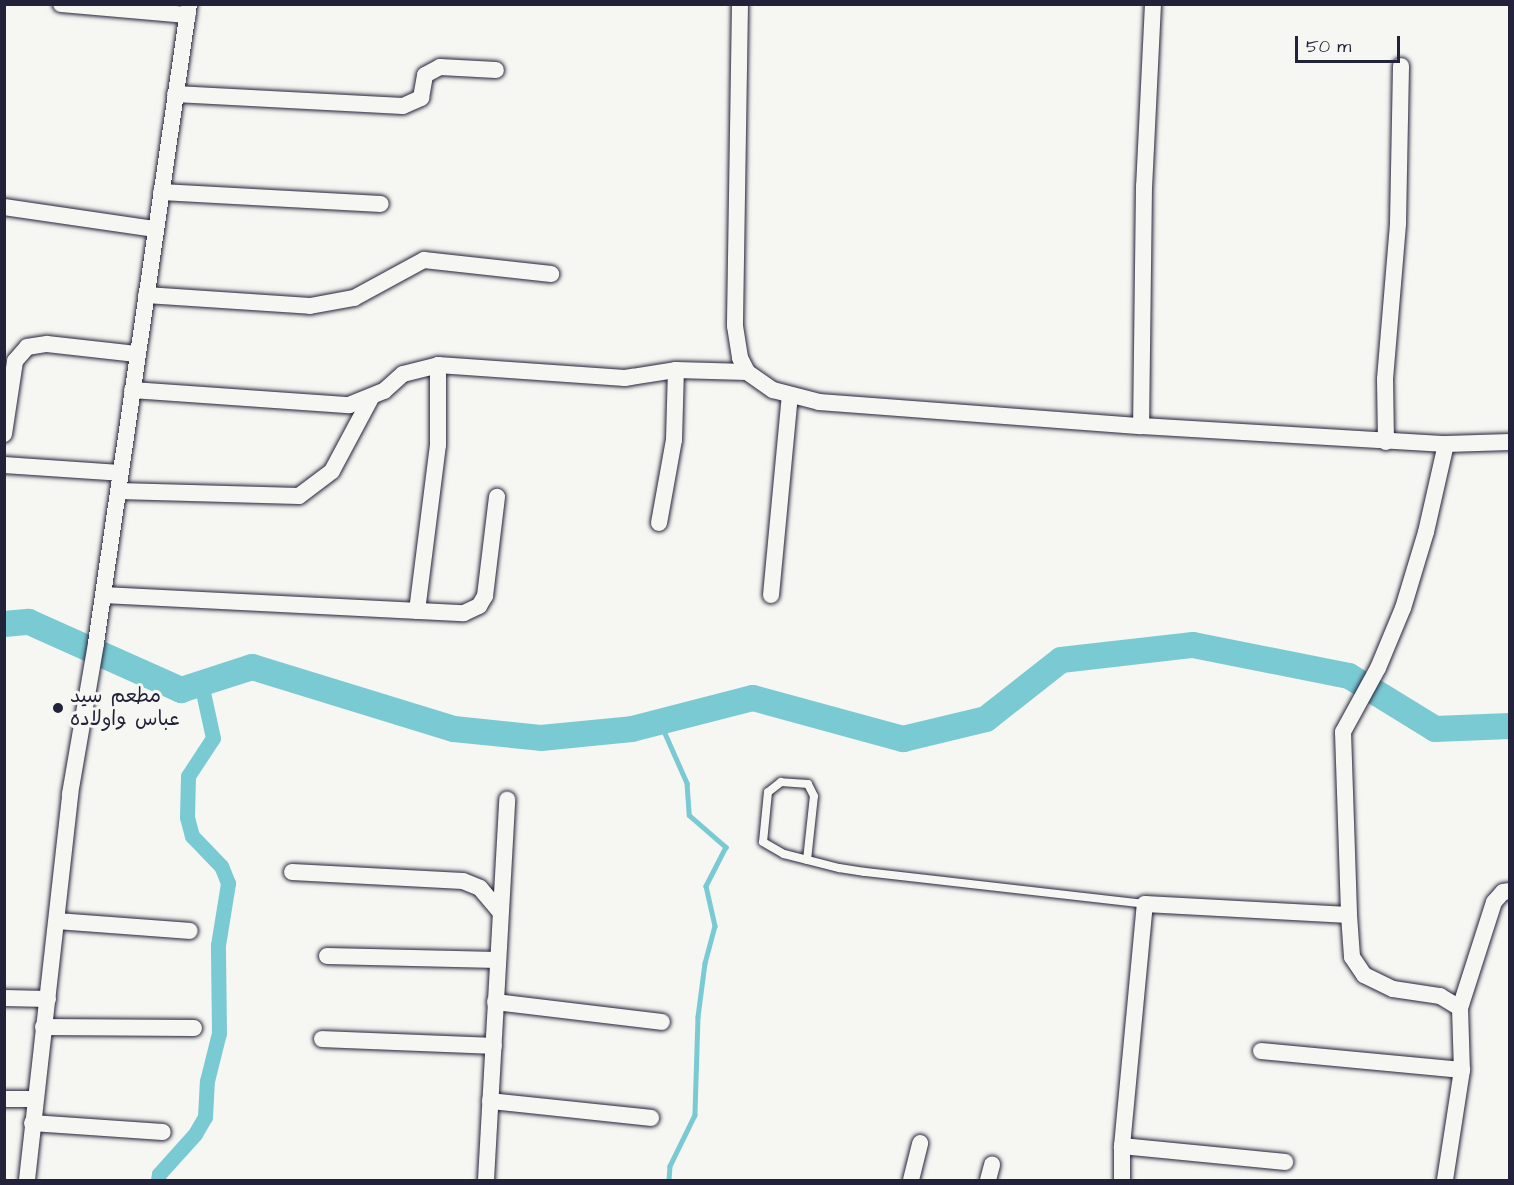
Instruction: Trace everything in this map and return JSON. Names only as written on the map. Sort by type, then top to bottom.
[{"type":"street","points":[[27,1180],[34,1100],[58,921],[70,794],[92,671],[136,354],[188,10],[62,4]]},
{"type":"street","points":[[740,4],[735,326],[740,358],[747,372],[758,382],[790,395],[819,402],[1386,442],[1446,444],[1509,442]]},
{"type":"street","points":[[1141,426],[1144,186],[1153,4]]},
{"type":"street","points":[[176,94],[403,106],[421,98],[425,75],[440,66],[496,70]]},
{"type":"street","points":[[1386,442],[1385,379],[1398,223],[1401,66]]},
{"type":"street","points":[[161,192],[381,204]]},
{"type":"street","points":[[4,207],[155,229]]},
{"type":"street","points":[[146,295],[310,306],[354,298],[424,260],[551,274]]},
{"type":"street","points":[[4,434],[15,361],[27,347],[46,344],[136,354]]},
{"type":"street","points":[[132,390],[349,405],[371,398],[403,374],[438,365],[625,378],[676,370],[747,372]]},
{"type":"street","points":[[417,611],[438,445],[438,365]]},
{"type":"street","points":[[659,523],[674,440],[676,370]]},
{"type":"street","points":[[771,596],[790,395]]},
{"type":"street","points":[[117,491],[299,496],[332,471],[371,398]]},
{"type":"street","points":[[1446,444],[1420,554],[1378,668],[1358,700],[1343,732],[1352,957],[1364,975],[1393,989],[1440,996],[1461,1008]]},
{"type":"street","points":[[4,465],[120,472]]},
{"type":"street","points":[[103,595],[464,613],[479,606],[485,596],[497,497]]},
{"type":"street","points":[[486,1180],[499,911],[507,800]]},
{"type":"street","points":[[292,872],[463,880],[480,888],[499,911]]},
{"type":"street","points":[[1445,1180],[1462,1070],[1461,1008],[1494,902],[1503,892],[1509,891]]},
{"type":"street","points":[[1122,1180],[1122,1146],[1145,904],[1349,915]]},
{"type":"street","points":[[58,921],[190,931]]},
{"type":"street","points":[[327,956],[498,960]]},
{"type":"street","points":[[4,998],[48,999]]},
{"type":"street","points":[[495,1002],[662,1022]]},
{"type":"street","points":[[43,1027],[194,1028]]},
{"type":"street","points":[[322,1039],[494,1046]]},
{"type":"street","points":[[1261,1051],[1462,1070]]},
{"type":"street","points":[[4,1099],[34,1100]]},
{"type":"street","points":[[490,1101],[651,1118]]},
{"type":"street","points":[[32,1123],[163,1132]]},
{"type":"street","points":[[911,1180],[920,1143]]},
{"type":"street","points":[[1122,1146],[1285,1162]]},
{"type":"lane","points":[[807,860],[814,796],[808,783],[781,782],[768,792],[763,842],[768,848],[807,860],[932,882],[1145,904]]},
{"type":"waterway","points":[[4,624],[29,622],[181,690],[252,667],[454,729],[541,738],[632,729],[753,698],[903,739],[986,719],[1061,660],[1193,645],[1349,676],[1435,729],[1510,726]]},
{"type":"waterway","points":[[158,1180],[159,1174],[195,1134],[205,1117],[207,1081],[219,1033],[218,945],[228,883],[221,866],[192,836],[187,817],[188,776],[213,738],[201,683]]},
{"type":"waterway","points":[[660,722],[687,783],[689,815],[726,847],[706,886],[715,926],[705,963],[698,1017],[695,1115],[670,1166],[669,1180]]},
{"type":"place","name":"مطعم سيد عباس واولاده","points":[[58,708]]}]
